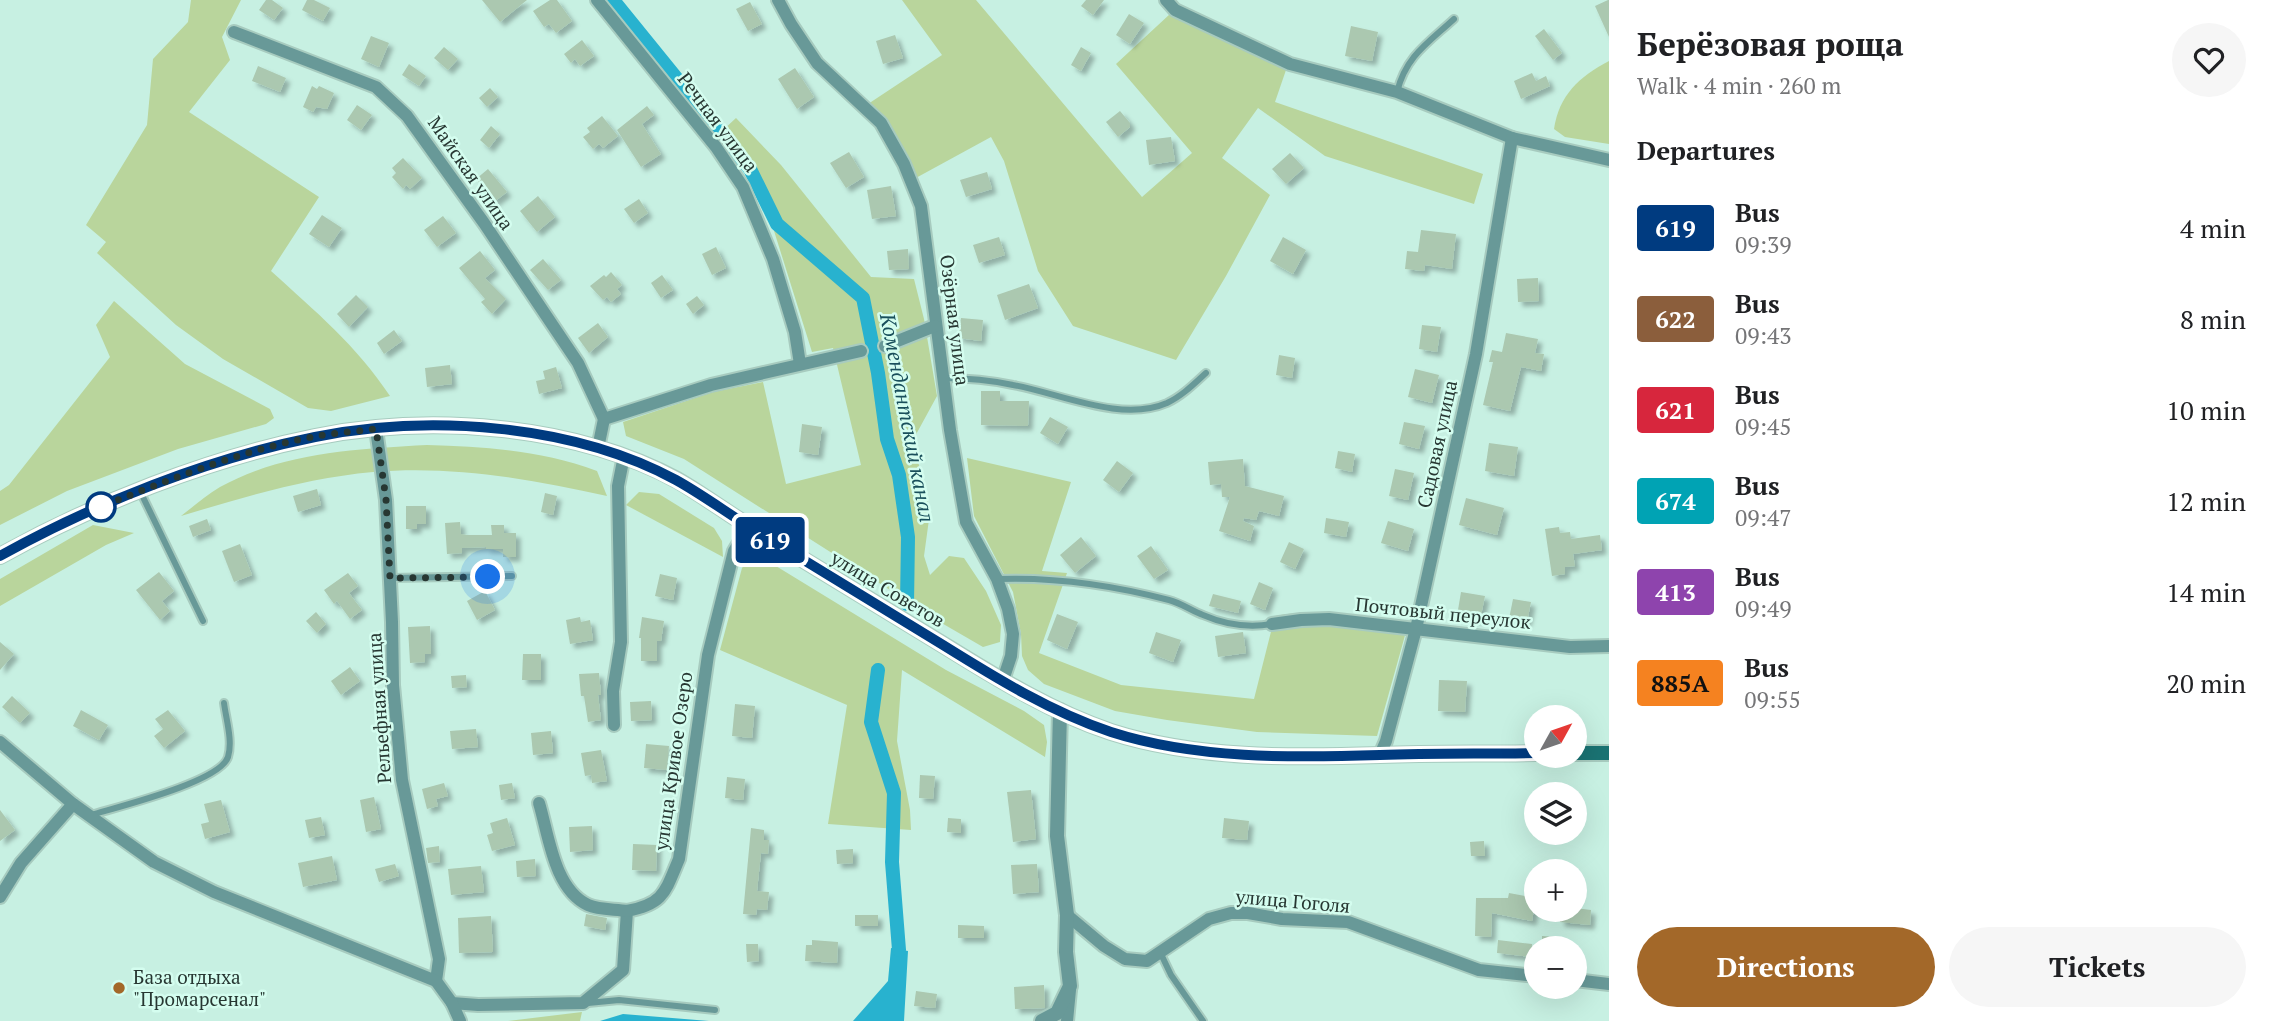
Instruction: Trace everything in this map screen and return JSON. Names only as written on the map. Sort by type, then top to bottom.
[{"type":"main road","name":"улица Советов","points":[[0,556],[65,522],[140,491],[253,453],[316,436],[376,429],[432,427],[516,431],[598,448],[624,456],[676,480],[1003,680],[1060,712],[1110,731],[1161,745],[1276,756],[1524,753]]},
{"type":"main road","points":[[1587,753],[1609,753]]},
{"type":"street","name":"Речная улица","points":[[597,0],[716,147],[743,187],[773,260],[795,332],[800,364]]},
{"type":"street","name":"Озёрная улица","points":[[778,0],[817,63],[881,123],[904,164],[921,206],[935,326],[966,522],[997,579],[1008,609],[1013,634],[1011,656],[1003,680]]},
{"type":"street","points":[[1166,0],[1175,10],[1290,64],[1397,92],[1512,138],[1609,160]]},
{"type":"street","name":"Майская улица","points":[[234,32],[376,87],[407,116],[484,223],[578,363],[604,419]]},
{"type":"street","name":"Садовая улица","points":[[1380,755],[1416,629],[1476,354],[1512,138]]},
{"type":"street","points":[[885,346],[935,326]]},
{"type":"street","points":[[598,448],[604,419],[711,385],[861,351]]},
{"type":"street","name":"Рельефная улица","points":[[376,429],[386,499],[393,685],[401,780],[439,959],[436,981]]},
{"type":"street","points":[[614,725],[613,691],[621,642],[618,486],[624,456]]},
{"type":"street","name":"улица Кривое Озеро","points":[[627,911],[648,907],[659,899],[667,888],[679,859],[708,655],[734,551],[748,526]]},
{"type":"street","name":"Почтовый переулок","points":[[1272,624],[1329,619],[1570,647],[1609,646]]},
{"type":"street","points":[[1060,712],[1057,836],[1067,915],[1066,952],[1070,986],[1068,1021]]},
{"type":"street","points":[[0,742],[74,804],[154,862],[215,892],[436,981],[452,1003],[460,1021]]},
{"type":"street","points":[[452,1003],[583,1003],[623,970],[627,911],[590,906],[573,895],[560,875],[539,803]]},
{"type":"street","points":[[0,898],[21,863],[74,804]]},
{"type":"street","name":"улица Гоголя","points":[[1067,915],[1104,946],[1125,959],[1147,961],[1209,919],[1231,913],[1248,913],[1282,919],[1349,922],[1479,970],[1524,975]]},
{"type":"street","points":[[1587,981],[1609,984]]},
{"type":"street","points":[[1042,1021],[1057,1013],[1070,986]]},
{"type":"lane","points":[[1397,92],[1409,61],[1454,19]]},
{"type":"lane","points":[[943,378],[965,378],[1014,385],[1102,407],[1141,408],[1166,403],[1187,391],[1206,373]]},
{"type":"lane","points":[[140,491],[203,621]]},
{"type":"lane","points":[[390,578],[512,576]]},
{"type":"lane","points":[[997,579],[1066,580],[1104,586],[1173,601],[1206,617],[1234,626],[1272,624]]},
{"type":"lane","points":[[91,815],[168,792],[218,769],[228,757],[229,733],[224,703]]},
{"type":"lane","points":[[1160,952],[1171,975],[1203,1021]]},
{"type":"lane","points":[[583,1003],[619,1000],[715,1010]]},
{"type":"green space","points":[[191,0],[241,0],[222,37],[230,60],[189,112],[319,197],[271,271],[349,345],[390,396],[331,411],[308,408],[223,359],[176,325],[97,253],[106,242],[86,225],[147,125],[153,59],[188,22]]},
{"type":"green space","points":[[902,0],[976,0],[1142,197],[1192,153],[1116,64],[1170,14],[1286,70],[1275,102],[1483,174],[1474,204],[1325,156],[1258,108],[1222,158],[1270,195],[1176,360],[1073,326],[1038,271],[1004,161],[991,137],[914,179],[868,104],[942,55]]},
{"type":"green space","points":[[1609,61],[1609,144],[1565,137],[1554,129],[1560,106],[1572,88]]},
{"type":"green space","points":[[736,118],[781,165],[871,277],[914,279],[937,396],[913,440],[930,512],[924,556],[930,575],[949,556],[964,558],[986,591],[1001,625],[1000,642],[983,647],[684,459],[626,436],[623,422],[713,392],[763,382],[786,484],[861,465],[833,348],[812,352],[754,167],[722,131]]},
{"type":"green space","points":[[114,301],[185,364],[270,409],[274,418],[266,424],[178,449],[67,491],[0,525],[0,491],[9,485],[110,357],[96,325]]},
{"type":"green space","points":[[427,445],[513,451],[555,458],[597,471],[607,496],[491,475],[403,470],[348,475],[300,484],[181,516],[220,487],[269,466],[321,454]]},
{"type":"green space","points":[[967,458],[1071,482],[1042,571],[1067,573],[1039,653],[1121,685],[1254,699],[1275,616],[1325,613],[1409,621],[1377,736],[1257,732],[1167,720],[1115,711],[1044,684],[1028,670],[1022,656],[1013,592],[974,516]]},
{"type":"green space","points":[[639,492],[659,494],[714,528],[722,541],[723,557],[626,505]]},
{"type":"green space","points":[[93,525],[134,533],[106,545],[0,606],[0,579]]},
{"type":"green space","points":[[761,557],[946,670],[1024,711],[1044,725],[1047,742],[1045,757],[902,670],[897,741],[910,810],[911,830],[828,824],[847,705],[720,650],[742,568],[750,558]]},
{"type":"green space","points":[[582,1012],[580,1021],[508,1021]]},
{"type":"water","points":[[891,948],[908,951],[904,1021],[853,1021],[888,981]]},
{"type":"water","points":[[623,1014],[709,1021],[600,1021]]},
{"type":"building","points":[[266,0],[272,0],[283,8],[274,20],[259,10]]},
{"type":"building","points":[[307,0],[314,0],[330,8],[323,21],[302,10]]},
{"type":"building","points":[[482,0],[527,0],[500,22]]},
{"type":"building","points":[[550,0],[557,0],[572,21],[556,33],[549,24],[544,27],[533,11]]},
{"type":"building","points":[[1086,0],[1104,0],[1093,15],[1081,6]]},
{"type":"building","points":[[1609,0],[1609,37],[1595,6]]},
{"type":"building","points":[[750,2],[762,24],[748,31],[736,9]]},
{"type":"building","points":[[1129,14],[1144,23],[1130,44],[1116,35]]},
{"type":"building","points":[[1351,26],[1378,32],[1372,61],[1345,56]]},
{"type":"building","points":[[1544,29],[1562,53],[1553,60],[1535,36]]},
{"type":"building","points":[[895,35],[903,58],[883,64],[876,41]]},
{"type":"building","points":[[371,36],[389,43],[379,67],[361,59]]},
{"type":"building","points":[[582,40],[594,56],[580,66],[575,59],[571,63],[564,54]]},
{"type":"building","points":[[444,47],[458,59],[448,70],[434,58]]},
{"type":"building","points":[[1081,47],[1091,53],[1081,71],[1071,65]]},
{"type":"building","points":[[409,64],[426,76],[419,86],[402,75]]},
{"type":"building","points":[[258,66],[286,78],[280,92],[252,81]]},
{"type":"building","points":[[795,68],[814,97],[797,109],[778,79]]},
{"type":"building","points":[[1532,73],[1536,81],[1546,76],[1550,86],[1521,99],[1514,81]]},
{"type":"building","points":[[312,86],[317,89],[319,86],[334,93],[327,109],[316,107],[313,112],[303,107]]},
{"type":"building","points":[[490,88],[498,97],[487,107],[479,98]]},
{"type":"building","points":[[357,105],[372,115],[361,130],[347,120]]},
{"type":"building","points":[[647,106],[654,115],[642,124],[661,154],[641,167],[617,130]]},
{"type":"building","points":[[1120,111],[1130,123],[1130,127],[1118,137],[1106,122]]},
{"type":"building","points":[[602,116],[618,136],[603,148],[599,144],[593,149],[583,137],[590,132],[587,128]]},
{"type":"building","points":[[491,126],[500,134],[489,148],[480,140]]},
{"type":"building","points":[[1171,137],[1175,161],[1149,165],[1146,140]]},
{"type":"building","points":[[849,152],[864,177],[846,188],[830,163]]},
{"type":"building","points":[[1290,153],[1304,168],[1286,184],[1272,169]]},
{"type":"building","points":[[403,158],[422,178],[410,189],[406,185],[403,189],[392,177],[396,173],[392,168]]},
{"type":"building","points":[[488,169],[507,192],[494,202],[476,179]]},
{"type":"building","points":[[987,172],[992,189],[966,197],[960,180]]},
{"type":"building","points":[[891,186],[896,216],[872,219],[867,190]]},
{"type":"building","points":[[538,196],[555,217],[537,232],[520,211]]},
{"type":"building","points":[[639,199],[648,213],[634,223],[624,209]]},
{"type":"building","points":[[322,215],[342,228],[329,247],[309,234]]},
{"type":"building","points":[[443,216],[456,233],[437,247],[424,230]]},
{"type":"building","points":[[1421,230],[1456,234],[1452,269],[1425,265],[1424,271],[1405,269],[1407,251],[1418,252]]},
{"type":"building","points":[[999,237],[1005,255],[979,263],[973,245]]},
{"type":"building","points":[[1283,237],[1306,250],[1293,274],[1270,261]]},
{"type":"building","points":[[716,247],[726,268],[712,275],[702,254]]},
{"type":"building","points":[[908,249],[909,269],[889,270],[887,251]]},
{"type":"building","points":[[480,251],[495,270],[485,278],[506,299],[492,314],[481,302],[485,299],[459,268]]},
{"type":"building","points":[[543,259],[561,280],[548,290],[530,270]]},
{"type":"building","points":[[611,272],[622,285],[617,289],[621,294],[611,302],[607,297],[603,300],[590,286]]},
{"type":"building","points":[[662,275],[673,290],[661,298],[651,283]]},
{"type":"building","points":[[1538,278],[1539,301],[1518,302],[1517,279]]},
{"type":"building","points":[[1029,284],[1038,308],[1005,320],[997,295]]},
{"type":"building","points":[[356,295],[368,307],[349,327],[337,314]]},
{"type":"building","points":[[697,296],[704,305],[693,314],[686,304]]},
{"type":"building","points":[[961,318],[983,320],[981,341],[958,338]]},
{"type":"building","points":[[598,323],[608,337],[589,353],[578,338]]},
{"type":"building","points":[[1422,325],[1441,327],[1437,352],[1419,349]]},
{"type":"building","points":[[394,330],[402,341],[384,354],[377,343]]},
{"type":"building","points":[[1506,333],[1538,339],[1535,353],[1544,354],[1541,371],[1521,367],[1510,411],[1483,405],[1493,362],[1489,362],[1492,350],[1502,352]]},
{"type":"building","points":[[1279,355],[1295,358],[1292,378],[1276,375]]},
{"type":"building","points":[[450,365],[452,384],[427,387],[425,368]]},
{"type":"building","points":[[556,367],[562,388],[539,394],[536,381],[545,379],[543,371]]},
{"type":"building","points":[[1415,369],[1439,375],[1432,403],[1408,397]]},
{"type":"building","points":[[981,391],[1000,391],[1000,401],[1029,401],[1028,426],[981,425]]},
{"type":"building","points":[[1050,417],[1068,427],[1058,444],[1040,433]]},
{"type":"building","points":[[1404,422],[1425,426],[1419,449],[1399,444]]},
{"type":"building","points":[[802,424],[822,427],[818,455],[799,452]]},
{"type":"building","points":[[1489,443],[1518,447],[1514,476],[1485,471]]},
{"type":"building","points":[[1338,451],[1355,454],[1352,472],[1335,468]]},
{"type":"building","points":[[1243,459],[1245,486],[1284,496],[1279,516],[1259,511],[1256,520],[1244,518],[1243,521],[1254,526],[1250,541],[1219,531],[1230,497],[1222,497],[1221,484],[1210,485],[1208,462]]},
{"type":"building","points":[[1117,461],[1133,473],[1119,492],[1103,480]]},
{"type":"building","points":[[1395,469],[1414,473],[1408,500],[1389,496]]},
{"type":"building","points":[[317,489],[321,505],[298,512],[293,496]]},
{"type":"building","points":[[545,493],[557,496],[553,515],[541,512]]},
{"type":"building","points":[[1466,498],[1504,508],[1497,535],[1459,525]]},
{"type":"building","points":[[406,506],[426,506],[426,524],[417,524],[417,529],[406,529]]},
{"type":"building","points":[[1326,518],[1349,522],[1346,537],[1324,533]]},
{"type":"building","points":[[207,519],[211,530],[193,537],[189,526]]},
{"type":"building","points":[[1388,521],[1414,529],[1408,551],[1381,543]]},
{"type":"building","points":[[460,522],[461,534],[467,535],[492,535],[491,525],[504,525],[504,533],[516,533],[516,557],[503,557],[503,549],[486,547],[462,548],[462,553],[447,554],[445,523]]},
{"type":"building","points":[[1559,527],[1560,533],[1570,532],[1571,539],[1600,535],[1602,550],[1573,554],[1575,566],[1565,567],[1565,574],[1552,576],[1545,529]]},
{"type":"building","points":[[1081,537],[1096,556],[1075,573],[1060,555]]},
{"type":"building","points":[[1289,542],[1304,549],[1295,569],[1280,562]]},
{"type":"building","points":[[240,544],[252,575],[234,582],[222,551]]},
{"type":"building","points":[[1151,546],[1168,570],[1154,579],[1137,556]]},
{"type":"building","points":[[159,572],[174,591],[162,601],[170,611],[160,620],[136,590]]},
{"type":"building","points":[[348,573],[358,586],[349,593],[362,610],[350,619],[337,601],[334,604],[324,590]]},
{"type":"building","points":[[660,574],[677,578],[673,600],[655,596]]},
{"type":"building","points":[[1259,582],[1273,588],[1265,610],[1250,604]]},
{"type":"building","points":[[485,591],[495,610],[477,620],[467,601]]},
{"type":"building","points":[[1461,592],[1485,596],[1480,620],[1457,616]]},
{"type":"building","points":[[1213,594],[1241,601],[1238,613],[1209,606]]},
{"type":"building","points":[[1513,599],[1531,602],[1527,622],[1509,619]]},
{"type":"building","points":[[316,612],[326,624],[317,633],[306,621]]},
{"type":"building","points":[[1057,614],[1078,622],[1067,649],[1047,640]]},
{"type":"building","points":[[580,617],[581,622],[590,620],[593,640],[570,644],[566,620]]},
{"type":"building","points":[[642,617],[664,621],[661,641],[657,641],[657,661],[641,661],[639,638]]},
{"type":"building","points":[[430,626],[431,654],[425,654],[425,662],[410,663],[408,627]]},
{"type":"building","points":[[1156,632],[1181,640],[1173,662],[1149,653]]},
{"type":"building","points":[[1243,632],[1246,653],[1218,657],[1215,636]]},
{"type":"building","points":[[0,642],[14,654],[0,670]]},
{"type":"building","points":[[523,654],[541,654],[541,680],[522,680]]},
{"type":"building","points":[[350,667],[360,681],[341,695],[331,681]]},
{"type":"building","points":[[599,673],[601,720],[588,722],[579,674]]},
{"type":"building","points":[[466,675],[467,687],[452,688],[451,676]]},
{"type":"building","points":[[1439,680],[1467,681],[1465,712],[1438,711]]},
{"type":"building","points":[[12,696],[30,713],[20,723],[2,707]]},
{"type":"building","points":[[651,701],[652,720],[631,721],[630,702]]},
{"type":"building","points":[[735,704],[755,706],[752,738],[732,736]]},
{"type":"building","points":[[81,710],[108,725],[99,740],[73,726]]},
{"type":"building","points":[[168,710],[185,731],[164,748],[154,736],[163,729],[155,719]]},
{"type":"building","points":[[476,729],[478,747],[452,749],[450,731]]},
{"type":"building","points":[[551,731],[553,753],[533,755],[531,733]]},
{"type":"building","points":[[646,744],[669,746],[667,770],[644,768]]},
{"type":"building","points":[[601,750],[607,781],[592,783],[591,775],[585,776],[581,753]]},
{"type":"building","points":[[920,775],[935,776],[933,799],[919,798]]},
{"type":"building","points":[[727,777],[745,779],[743,800],[725,798]]},
{"type":"building","points":[[444,783],[448,796],[436,799],[438,806],[427,809],[422,789]]},
{"type":"building","points":[[512,783],[515,798],[501,800],[499,785]]},
{"type":"building","points":[[1031,790],[1036,839],[1013,842],[1007,792]]},
{"type":"building","points":[[374,797],[381,829],[366,832],[360,800]]},
{"type":"building","points":[[221,800],[230,832],[205,839],[201,824],[209,822],[204,804]]},
{"type":"building","points":[[0,810],[15,830],[0,841]]},
{"type":"building","points":[[321,817],[325,835],[309,838],[305,820]]},
{"type":"building","points":[[507,818],[515,845],[492,851],[487,835],[493,833],[490,823]]},
{"type":"building","points":[[948,818],[961,819],[961,833],[947,832]]},
{"type":"building","points":[[1224,818],[1249,821],[1247,840],[1222,838]]},
{"type":"building","points":[[592,826],[593,850],[570,852],[569,827]]},
{"type":"building","points":[[751,828],[764,830],[764,840],[769,840],[768,854],[761,853],[757,891],[769,892],[767,910],[757,909],[756,915],[743,914]]},
{"type":"building","points":[[1484,841],[1485,856],[1471,856],[1470,842]]},
{"type":"building","points":[[633,844],[657,845],[656,871],[632,870]]},
{"type":"building","points":[[439,846],[440,862],[428,863],[426,848]]},
{"type":"building","points":[[853,849],[853,863],[837,864],[836,850]]},
{"type":"building","points":[[332,856],[337,880],[303,887],[298,863]]},
{"type":"building","points":[[535,859],[536,876],[517,877],[516,861]]},
{"type":"building","points":[[395,864],[399,876],[379,882],[375,869]]},
{"type":"building","points":[[1037,864],[1039,892],[1013,894],[1011,865]]},
{"type":"building","points":[[481,866],[484,892],[451,895],[448,869]]},
{"type":"building","points":[[1509,893],[1524,896],[1524,919],[1492,913],[1491,937],[1475,936],[1476,898],[1508,898]]},
{"type":"building","points":[[1587,910],[1591,910],[1590,925],[1560,922],[1587,922]]},
{"type":"building","points":[[586,914],[607,918],[605,930],[584,926]]},
{"type":"building","points":[[855,915],[878,915],[878,926],[855,926]]},
{"type":"building","points":[[491,916],[493,952],[459,953],[458,918]]},
{"type":"building","points":[[958,925],[984,926],[984,938],[958,938]]},
{"type":"building","points":[[812,940],[838,942],[837,963],[805,961],[806,945],[812,945]]},
{"type":"building","points":[[1498,940],[1524,943],[1524,956],[1497,953]]},
{"type":"building","points":[[746,944],[758,944],[759,961],[747,962]]},
{"type":"building","points":[[1044,985],[1045,1008],[1015,1009],[1014,987]]},
{"type":"building","points":[[916,991],[937,994],[935,1008],[914,1006]]},
{"type":"waterway","name":"Комендантский канал","points":[[613,0],[750,169],[777,224],[863,298],[878,373],[887,439],[899,475],[908,537],[907,604]]},
{"type":"waterway","name":"Комендантский канал","points":[[878,670],[871,722],[894,793],[892,862],[899,950]]},
{"type":"bus line","name":"619","points":[[0,556],[65,522],[140,491],[197,470],[316,436],[419,426],[516,431],[615,453],[676,480],[969,661],[1060,712],[1110,731],[1161,745],[1276,756],[1524,753]]},
{"type":"place","name":"База отдыха \"Промарсенал\"","points":[[119,988]]},
{"type":"route","points":[[101,507],[98,508],[197,470],[253,453],[316,436],[376,429],[386,499],[390,578],[488,577]]}]
